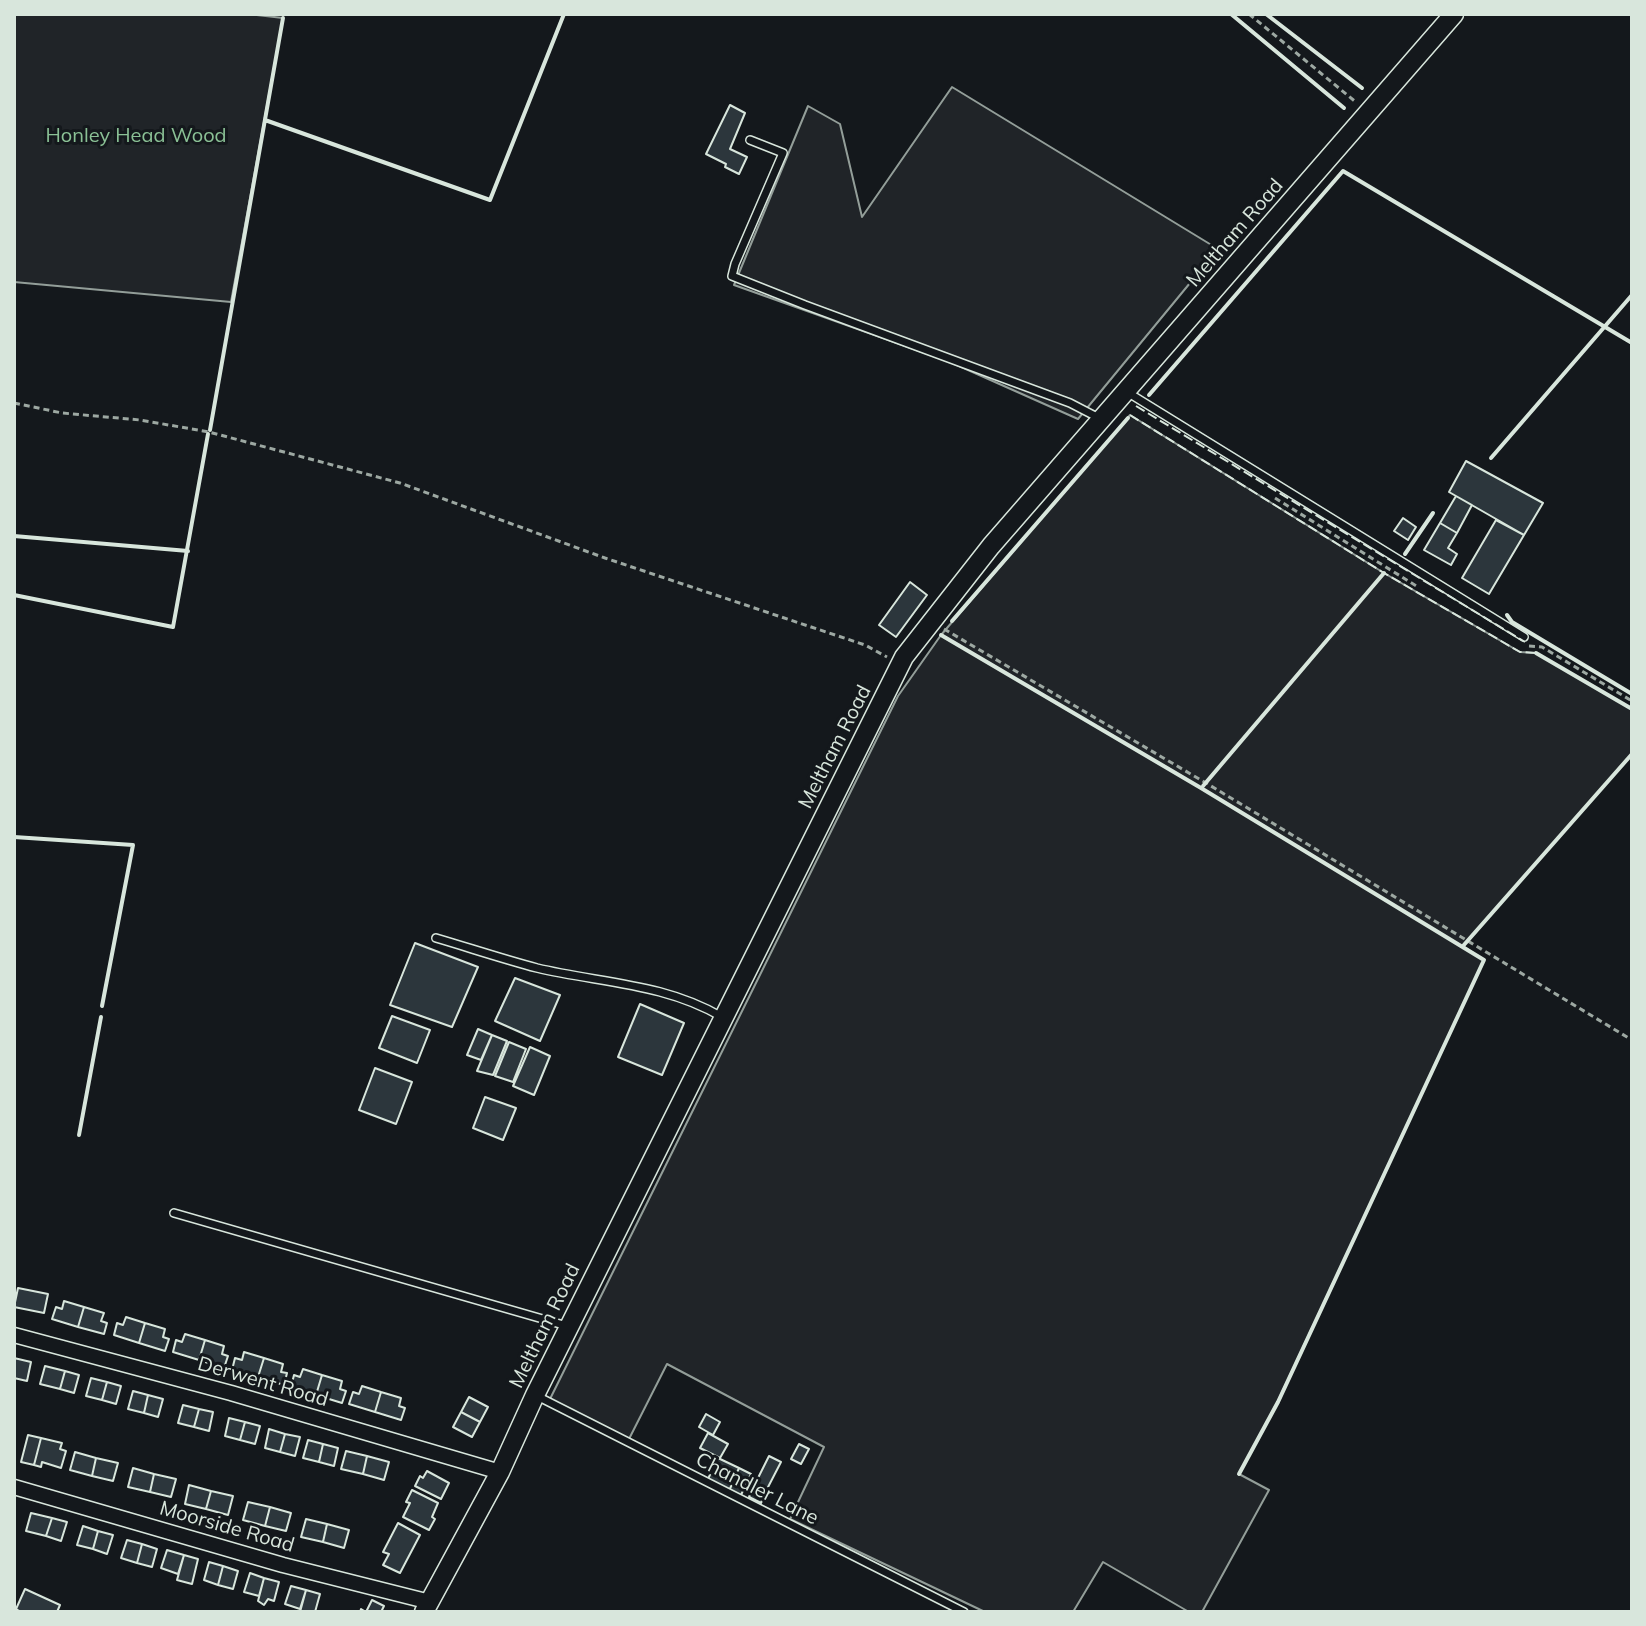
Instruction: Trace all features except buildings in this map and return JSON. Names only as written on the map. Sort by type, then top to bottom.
[{"type":"street","name":"Meltham Road","points":[[427,1607],[500,1472],[569,1326],[901,664],[991,546],[1454,14]]},
{"type":"street","name":"Derwent Road","points":[[14,1335],[231,1393],[500,1472]]},
{"type":"street","name":"Moorside Road","points":[[14,1487],[427,1607]]},
{"type":"lane","points":[[750,140],[783,153],[732,276],[1070,403],[1101,419]]},
{"type":"lane","points":[[1127,392],[1524,637]]},
{"type":"lane","points":[[436,938],[539,968],[625,982],[699,1003],[724,1018]]},
{"type":"lane","points":[[174,1213],[569,1326]]},
{"type":"lane","name":"Chandler Lane","points":[[535,1395],[964,1612]]},
{"type":"path","points":[[1249,14],[1369,112]]},
{"type":"path","points":[[14,403],[62,413],[140,420],[209,432],[400,483],[605,558],[865,645],[901,664]]},
{"type":"path","points":[[931,621],[1632,1040]]},
{"type":"green space","name":"Honley Head Wood","points":[[14,14],[248,14],[283,18],[231,302],[14,282]]},
{"type":"green space","points":[[952,87],[1218,249],[1078,419],[950,362],[734,285],[808,106],[840,124],[862,217]]},
{"type":"green space","points":[[1130,415],[1384,573],[1520,652],[1536,653],[1632,709],[1632,754],[1463,946],[1484,960],[1278,1401],[1239,1474],[1269,1490],[1202,1612],[1189,1612],[1103,1562],[1073,1612],[985,1612],[790,1519],[824,1447],[667,1364],[629,1439],[549,1401],[898,696],[941,635]]},
{"type":"fence","points":[[1136,406],[1525,642]]},
{"type":"fence","points":[[1130,415],[1384,573],[1520,652],[1536,653]]},
{"type":"wall","points":[[265,120],[490,200],[564,14]]},
{"type":"wall","points":[[1231,14],[1344,108]]},
{"type":"wall","points":[[1266,14],[1362,88]]},
{"type":"wall","points":[[210,430],[283,18]]},
{"type":"wall","points":[[1149,395],[1343,171],[1632,343]]},
{"type":"wall","points":[[1491,458],[1632,295]]},
{"type":"wall","points":[[952,621],[1128,418]]},
{"type":"wall","points":[[14,595],[173,627],[208,434]]},
{"type":"wall","points":[[1405,554],[1433,513]]},
{"type":"wall","points":[[14,536],[188,551]]},
{"type":"wall","points":[[1203,786],[1384,573]]},
{"type":"wall","points":[[1507,615],[1512,622],[1632,694]]},
{"type":"wall","points":[[941,635],[1484,960],[1278,1402],[1239,1474]]},
{"type":"wall","points":[[1536,653],[1632,709]]},
{"type":"wall","points":[[1463,946],[1632,754]]},
{"type":"wall","points":[[14,837],[133,845],[102,1006]]},
{"type":"wall","points":[[79,1135],[101,1017]]}]
